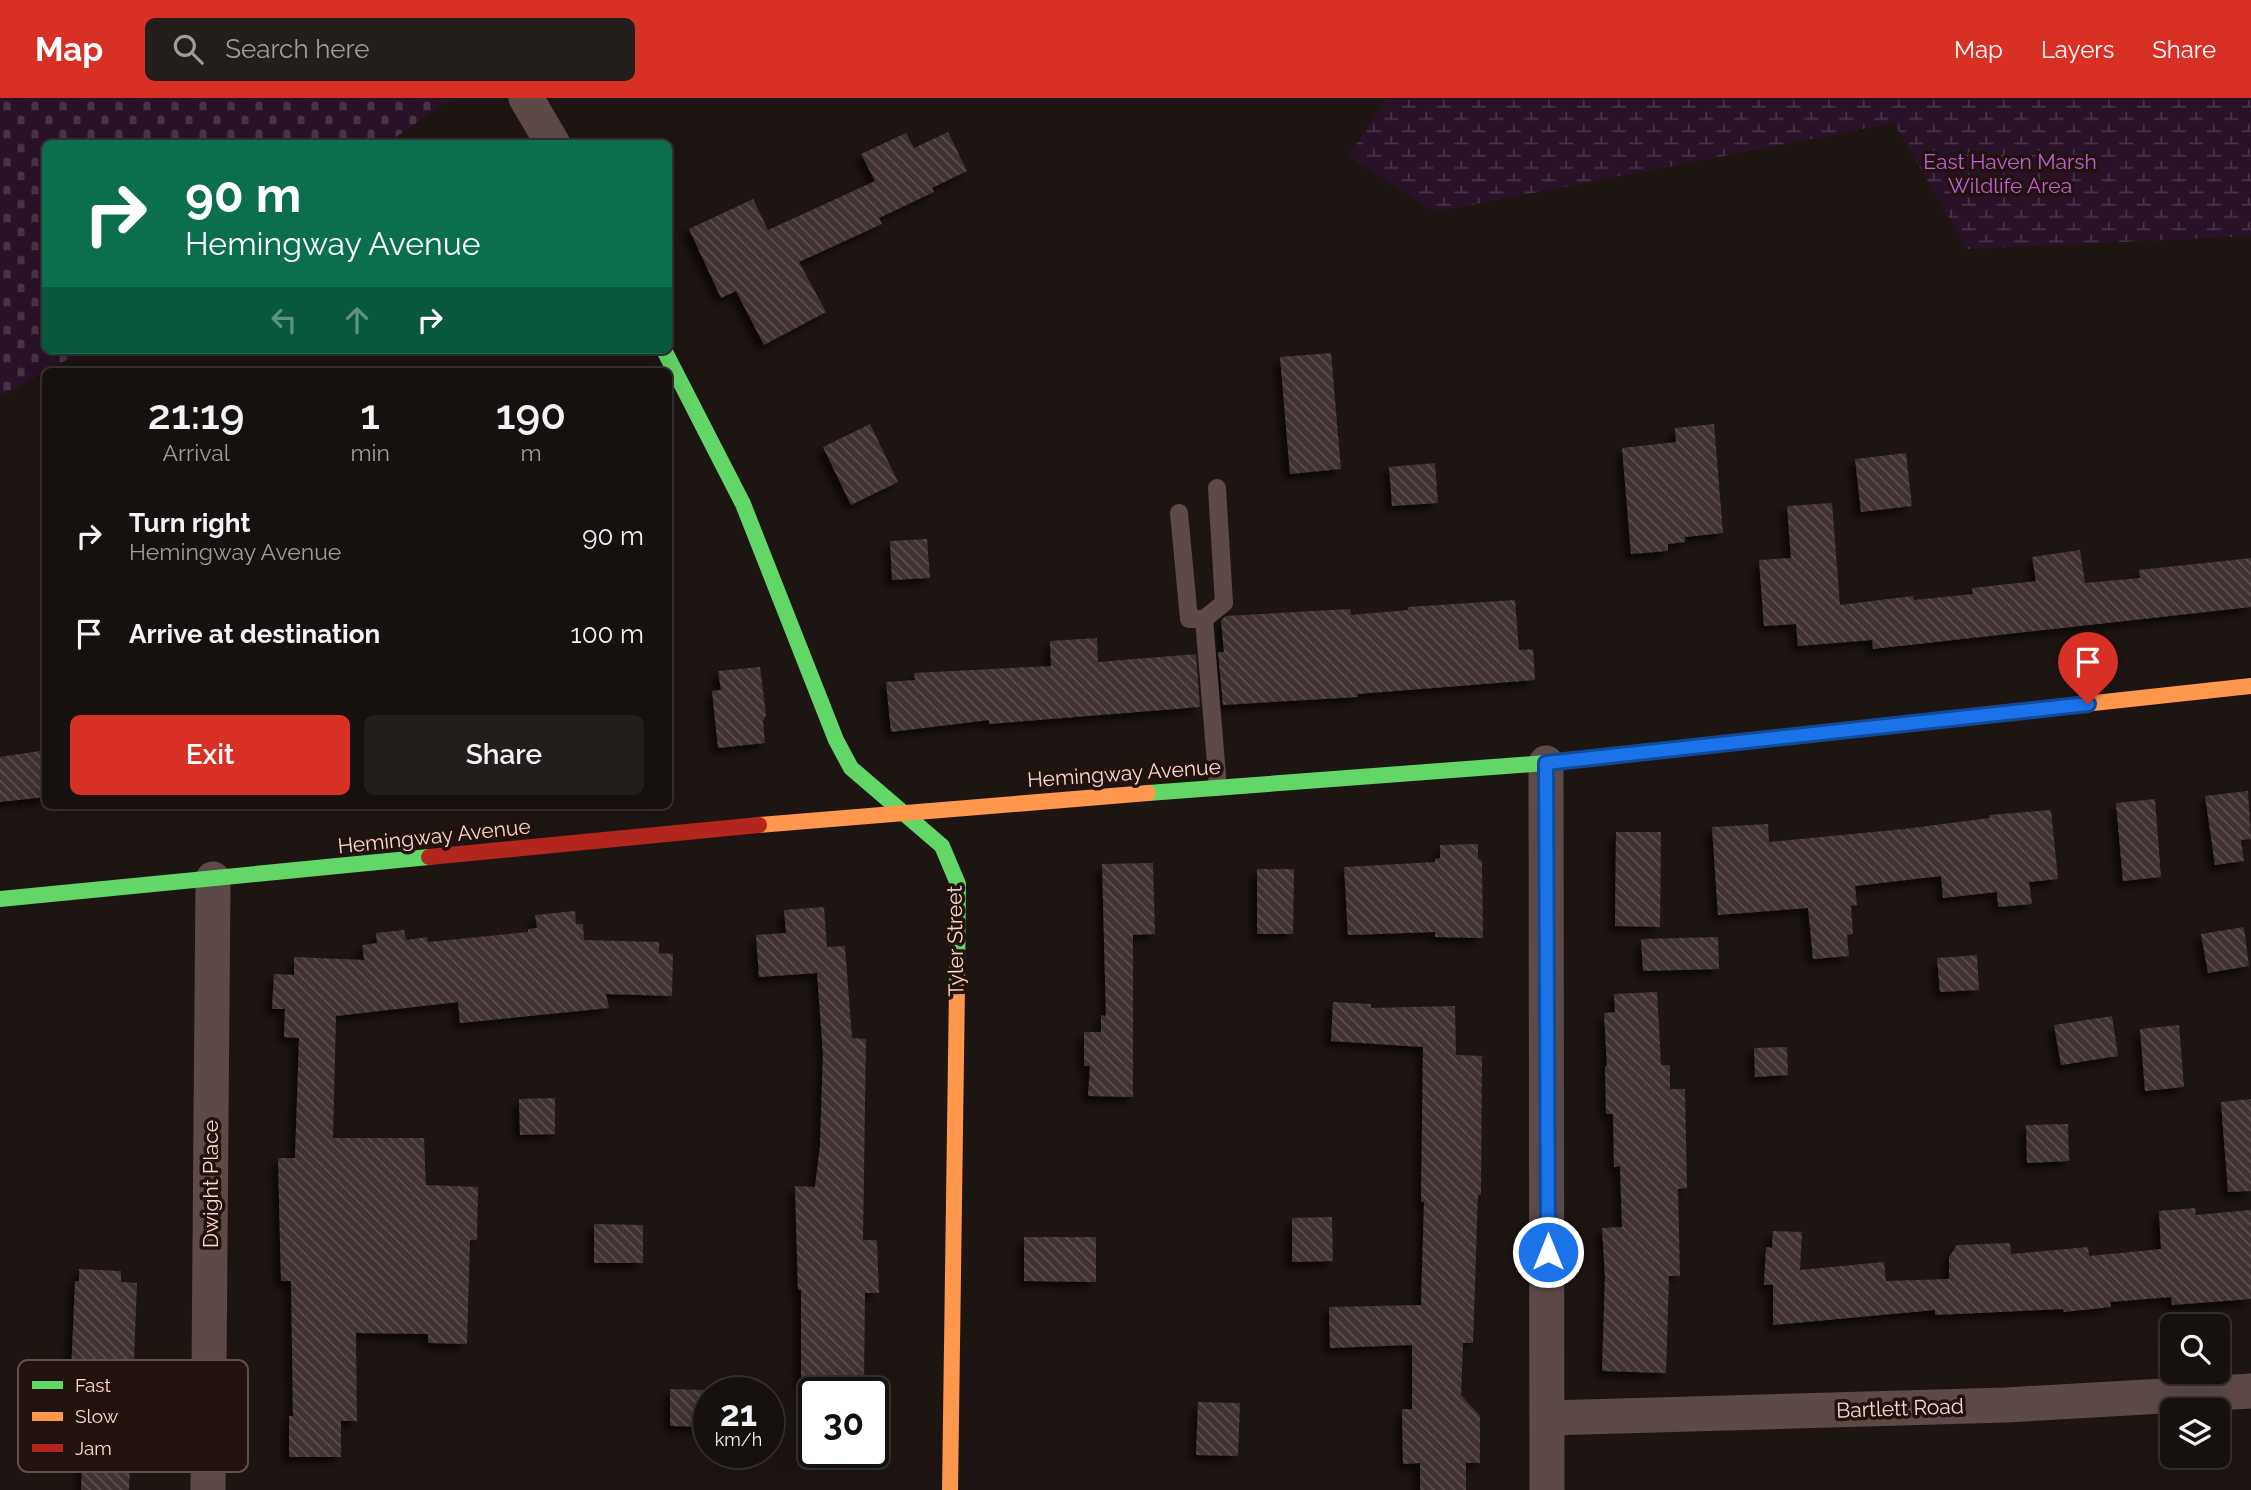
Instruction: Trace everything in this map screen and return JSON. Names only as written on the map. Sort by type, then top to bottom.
[{"type":"main road","name":"Tyler Street","points":[[666,354],[744,504],[836,740],[851,768],[942,846],[958,884],[950,1490]]},
{"type":"main road","name":"Hemingway Avenue","points":[[0,899],[904,811],[1546,763],[2251,686]]},
{"type":"street","points":[[526,98],[551,140]]},
{"type":"street","points":[[1546,763],[1548,1490]]},
{"type":"street","name":"Dwight Place","points":[[209,1360],[213,878]]},
{"type":"street","name":"Bartlett Road","points":[[1548,1418],[2006,1405],[2251,1391]]},
{"type":"street","name":"Dwight Place","points":[[208,1472],[208,1490]]},
{"type":"lane","points":[[1179,513],[1189,619],[1204,619],[1224,603],[1217,488]]},
{"type":"lane","points":[[1204,619],[1218,787]]},
{"type":"green space","points":[[0,98],[453,98],[391,140],[42,140],[42,354],[78,354],[52,368],[42,368],[42,374],[0,397]]},
{"type":"green space","name":"East Haven Marsh Wildlife Area","points":[[1387,98],[2251,98],[2251,236],[1967,249],[1894,123],[1435,212],[1348,156]]},
{"type":"building","points":[[948,132],[967,171],[932,188],[934,192],[879,218],[882,224],[799,262],[826,312],[764,345],[736,291],[721,298],[689,229],[753,199],[768,230],[875,181],[861,154],[906,133],[914,148]]},
{"type":"building","points":[[1331,353],[1341,469],[1290,474],[1280,357]]},
{"type":"building","points":[[870,424],[898,482],[851,505],[823,447]]},
{"type":"building","points":[[1714,424],[1723,533],[1685,537],[1685,542],[1668,544],[1668,551],[1631,554],[1622,448],[1676,442],[1675,428]]},
{"type":"building","points":[[1906,453],[1912,506],[1861,512],[1855,459]]},
{"type":"building","points":[[1435,463],[1438,503],[1392,506],[1389,467]]},
{"type":"building","points":[[1832,503],[1840,605],[1913,596],[1914,600],[1973,594],[1972,588],[2036,581],[2032,557],[2080,550],[2085,583],[2140,578],[2139,570],[2251,558],[2251,607],[1873,649],[1872,640],[1798,646],[1796,624],[1764,626],[1759,560],[1791,558],[1787,506]]},
{"type":"building","points":[[927,539],[930,578],[892,580],[890,541]]},
{"type":"building","points":[[1515,600],[1519,650],[1533,649],[1535,680],[1357,694],[1358,697],[1223,705],[1218,652],[1224,652],[1221,620],[1226,616],[1350,609],[1351,615],[1408,610],[1408,607]]},
{"type":"building","points":[[1097,638],[1098,662],[1196,654],[1200,707],[989,724],[989,720],[891,732],[886,682],[915,680],[914,673],[1051,666],[1050,641]]},
{"type":"building","points":[[760,667],[766,715],[763,721],[765,743],[718,748],[712,691],[721,690],[718,671]]},
{"type":"building","points":[[42,751],[42,797],[0,802],[0,757]]},
{"type":"building","points":[[2248,791],[2251,839],[2241,840],[2244,861],[2215,865],[2205,796]]},
{"type":"building","points":[[2155,799],[2161,877],[2123,881],[2116,803]]},
{"type":"building","points":[[2051,810],[2058,879],[2029,882],[2032,904],[1998,907],[1997,892],[1943,898],[1941,876],[1855,886],[1857,905],[1851,906],[1853,934],[1847,935],[1849,956],[1813,959],[1808,908],[1718,915],[1712,827],[1768,824],[1769,842],[1904,829],[1990,818],[1989,815]]},
{"type":"building","points":[[1616,832],[1661,832],[1660,927],[1615,926]]},
{"type":"building","points":[[1478,844],[1478,858],[1482,861],[1483,938],[1435,937],[1435,932],[1348,935],[1344,867],[1435,862],[1435,859],[1440,858],[1440,845]]},
{"type":"building","points":[[1153,863],[1155,934],[1133,935],[1133,1097],[1088,1096],[1090,1066],[1084,1066],[1084,1032],[1101,1032],[1101,1015],[1106,1016],[1102,864]]},
{"type":"building","points":[[1257,869],[1294,869],[1293,934],[1257,934]]},
{"type":"building","points":[[824,907],[827,947],[845,946],[852,1038],[866,1039],[863,1240],[877,1240],[879,1293],[865,1293],[864,1377],[801,1377],[801,1290],[798,1290],[795,1186],[815,1187],[820,1146],[823,1054],[817,973],[759,977],[756,935],[786,933],[784,910]]},
{"type":"building","points":[[575,911],[576,924],[583,924],[584,940],[659,942],[659,953],[673,954],[672,996],[606,994],[609,1008],[460,1023],[458,1002],[336,1016],[333,1138],[424,1138],[426,1185],[478,1187],[477,1240],[470,1240],[467,1344],[428,1343],[428,1334],[356,1333],[357,1421],[341,1421],[341,1457],[289,1457],[289,1416],[293,1416],[291,1281],[281,1281],[278,1158],[295,1158],[299,1038],[284,1037],[285,1009],[272,1009],[274,974],[294,975],[294,957],[364,960],[362,945],[377,943],[376,933],[404,930],[406,940],[427,937],[428,942],[528,932],[528,929],[537,928],[535,915]]},
{"type":"building","points":[[2244,927],[2249,966],[2208,973],[2201,934]]},
{"type":"building","points":[[1718,937],[1719,969],[1643,971],[1641,939]]},
{"type":"building","points":[[1977,955],[1979,990],[1940,992],[1937,958]]},
{"type":"building","points":[[1657,992],[1661,1065],[1670,1065],[1670,1089],[1685,1089],[1687,1188],[1678,1189],[1680,1276],[1669,1276],[1666,1373],[1602,1371],[1605,1277],[1602,1228],[1622,1227],[1620,1166],[1614,1167],[1613,1114],[1606,1114],[1604,1013],[1615,1012],[1614,994]]},
{"type":"building","points":[[1333,1002],[1371,1004],[1371,1008],[1455,1006],[1456,1055],[1482,1056],[1481,1195],[1478,1195],[1473,1343],[1463,1343],[1461,1395],[1480,1416],[1480,1463],[1466,1463],[1466,1490],[1420,1490],[1420,1463],[1403,1464],[1402,1409],[1412,1409],[1412,1345],[1330,1348],[1329,1307],[1421,1305],[1424,1202],[1421,1202],[1423,1047],[1331,1041]]},
{"type":"building","points":[[2112,1016],[2118,1056],[2061,1065],[2054,1025]]},
{"type":"building","points":[[2179,1025],[2184,1087],[2145,1091],[2140,1029]]},
{"type":"building","points":[[1787,1047],[1788,1075],[1755,1077],[1754,1048]]},
{"type":"building","points":[[555,1098],[555,1134],[520,1135],[519,1099]]},
{"type":"building","points":[[2251,1099],[2251,1191],[2228,1192],[2221,1102]]},
{"type":"building","points":[[2068,1124],[2069,1161],[2027,1163],[2026,1125]]},
{"type":"building","points":[[2195,1208],[2196,1215],[2251,1210],[2251,1299],[2172,1305],[2171,1297],[2110,1302],[2111,1307],[2064,1312],[2063,1309],[1935,1315],[1935,1310],[1773,1325],[1773,1285],[1764,1285],[1766,1247],[1772,1248],[1773,1231],[1802,1232],[1800,1270],[1884,1262],[1886,1281],[1949,1279],[1949,1257],[1957,1245],[2010,1243],[2011,1254],[2088,1247],[2089,1256],[2161,1249],[2159,1211]]},
{"type":"building","points":[[1332,1217],[1333,1261],[1292,1262],[1292,1218]]},
{"type":"building","points":[[594,1224],[643,1225],[643,1263],[594,1263]]},
{"type":"building","points":[[1024,1237],[1096,1237],[1096,1282],[1024,1281]]},
{"type":"building","points":[[79,1269],[121,1271],[121,1282],[137,1283],[134,1360],[72,1360],[75,1281],[79,1281]]},
{"type":"building","points":[[670,1389],[693,1390],[693,1427],[670,1426]]},
{"type":"building","points":[[1198,1402],[1240,1403],[1238,1456],[1196,1455]]},
{"type":"building","points":[[81,1472],[130,1472],[129,1490],[81,1490]]},
{"type":"traffic: fast","points":[[666,354],[743,504],[836,740],[851,768],[942,846],[958,884],[957,985]]},
{"type":"traffic: fast","points":[[1148,793],[1546,763],[1947,719]]},
{"type":"traffic: fast","points":[[0,899],[429,857]]},
{"type":"traffic: slow","points":[[1947,719],[2251,686]]},
{"type":"traffic: slow","points":[[759,825],[1148,793]]},
{"type":"traffic: slow","points":[[950,1490],[957,985]]},
{"type":"traffic: jam","points":[[429,857],[759,825]]},
{"type":"route","points":[[1548,1252],[1546,763],[2088,704]]}]
